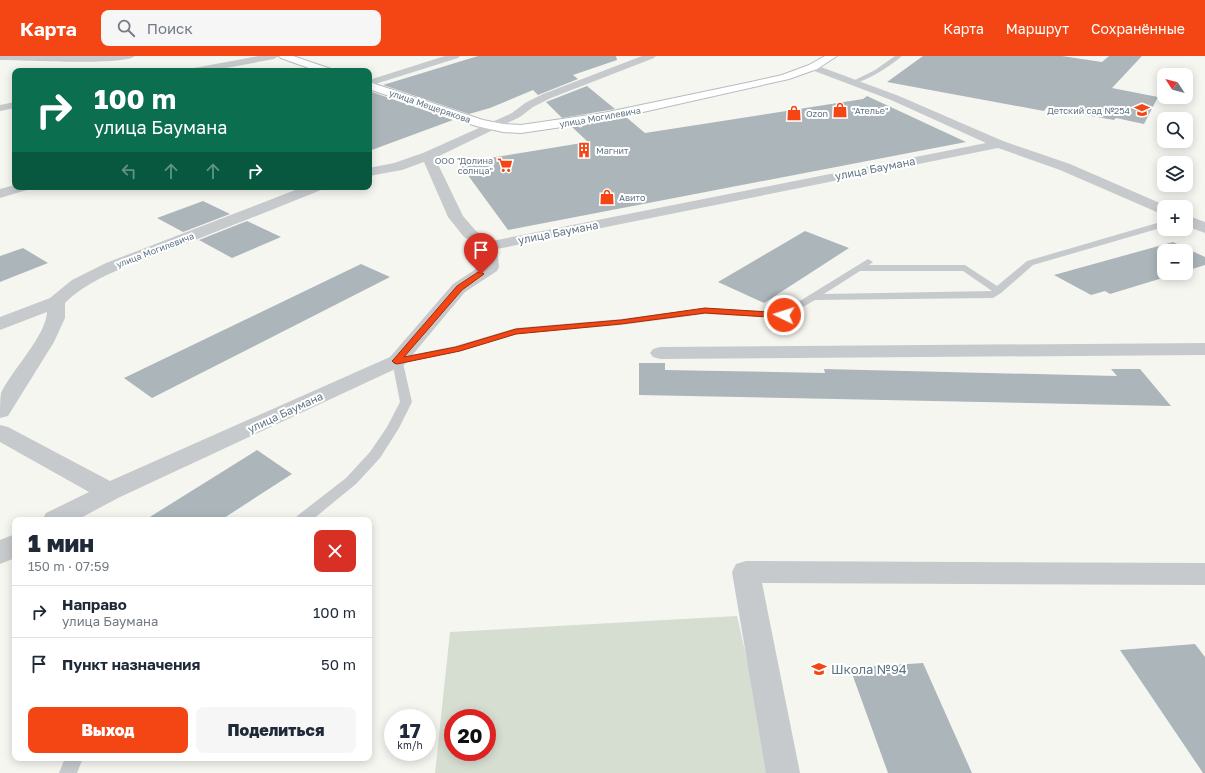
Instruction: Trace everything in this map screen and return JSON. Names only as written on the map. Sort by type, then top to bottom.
[{"type":"street","points":[[0,57],[23,56],[95,59],[130,56]]},
{"type":"street","points":[[210,68],[274,56]]},
{"type":"street","points":[[284,56],[318,68]]},
{"type":"street","points":[[372,83],[455,56]]},
{"type":"street","points":[[372,171],[397,167],[428,156],[516,115],[529,105],[547,96],[651,56]]},
{"type":"street","name":"улица Могилевича","points":[[491,126],[521,129],[555,125],[685,101],[785,77],[813,66],[832,56]]},
{"type":"street","points":[[813,66],[895,98],[999,144],[1065,167],[1157,207]]},
{"type":"street","name":"улица Мещерякова","points":[[372,85],[491,126]]},
{"type":"street","points":[[0,108],[12,106]]},
{"type":"street","name":"улица Баумана","points":[[61,517],[108,492],[397,361],[459,288],[491,266],[489,246],[999,144]]},
{"type":"street","points":[[428,156],[456,217],[470,234],[489,246]]},
{"type":"street","points":[[0,194],[13,190]]},
{"type":"street","name":"улица Могилевича","points":[[0,324],[56,302],[78,284],[112,267],[308,190]]},
{"type":"street","points":[[1193,223],[1205,228]]},
{"type":"street","points":[[0,411],[44,342],[56,318],[56,302]]},
{"type":"street","points":[[660,353],[1205,350]]},
{"type":"street","points":[[0,432],[108,492]]},
{"type":"street","points":[[0,554],[12,546]]},
{"type":"street","points":[[783,773],[746,572],[1205,574]]},
{"type":"lane","points":[[854,82],[877,71],[899,56]]},
{"type":"lane","points":[[812,298],[993,295],[1030,263],[1157,226]]},
{"type":"lane","points":[[306,517],[351,481],[375,455],[394,428],[406,402],[397,361],[457,349],[516,331],[621,322],[705,310],[784,315],[863,265],[965,268],[998,291]]},
{"type":"lane","points":[[68,773],[73,761]]},
{"type":"shaded area","points":[[737,616],[773,773],[435,773],[450,632]]},
{"type":"building","points":[[478,56],[616,56],[617,60],[573,75],[578,79],[538,95],[533,90],[490,108],[469,114],[383,85]]},
{"type":"building","points":[[923,56],[1062,56],[1102,62],[1109,56],[1142,56],[1112,88],[1157,97],[1157,99],[1144,124],[1116,118],[1114,120],[1046,108],[1044,111],[887,82]]},
{"type":"building","points":[[587,86],[615,109],[562,118],[546,102]]},
{"type":"building","points":[[372,92],[453,120],[372,150]]},
{"type":"building","points":[[867,96],[966,142],[508,230],[459,163],[588,142],[572,127],[626,117],[645,133],[863,99]]},
{"type":"building","points":[[203,201],[230,214],[183,232],[157,218]]},
{"type":"building","points":[[247,221],[281,237],[232,258],[199,240]]},
{"type":"building","points":[[805,231],[849,248],[764,303],[718,282]]},
{"type":"building","points":[[1173,242],[1177,244],[1166,244]]},
{"type":"building","points":[[1157,246],[1157,280],[1110,294],[1105,291],[1091,295],[1054,275]]},
{"type":"building","points":[[23,248],[48,263],[0,282],[0,256]]},
{"type":"building","points":[[1193,251],[1205,257],[1205,265],[1193,269]]},
{"type":"building","points":[[361,264],[390,277],[152,398],[124,378]]},
{"type":"building","points":[[639,363],[665,363],[665,370],[825,373],[824,369],[1117,376],[1111,369],[1140,369],[1171,406],[639,395]]},
{"type":"building","points":[[257,450],[292,474],[226,517],[150,517]]},
{"type":"building","points":[[1195,644],[1205,657],[1205,773],[1203,773],[1120,650]]},
{"type":"building","points":[[923,663],[972,773],[888,773],[850,668]]},
{"type":"place","name":"\"Ателье\"","points":[[840,110]]},
{"type":"place","name":"Детский сад №254","points":[[1142,110]]},
{"type":"place","name":"Ozon","points":[[794,113]]},
{"type":"place","name":"Магнит","points":[[584,150]]},
{"type":"place","name":"ООО \"Долина солнца\"","points":[[505,165]]},
{"type":"place","name":"Авито","points":[[607,197]]},
{"type":"place","name":"Школа №94","points":[[819,669]]},
{"type":"route","points":[[481,274],[459,288],[436,317],[397,361],[457,349],[516,331],[621,322],[705,310],[784,315]]}]
